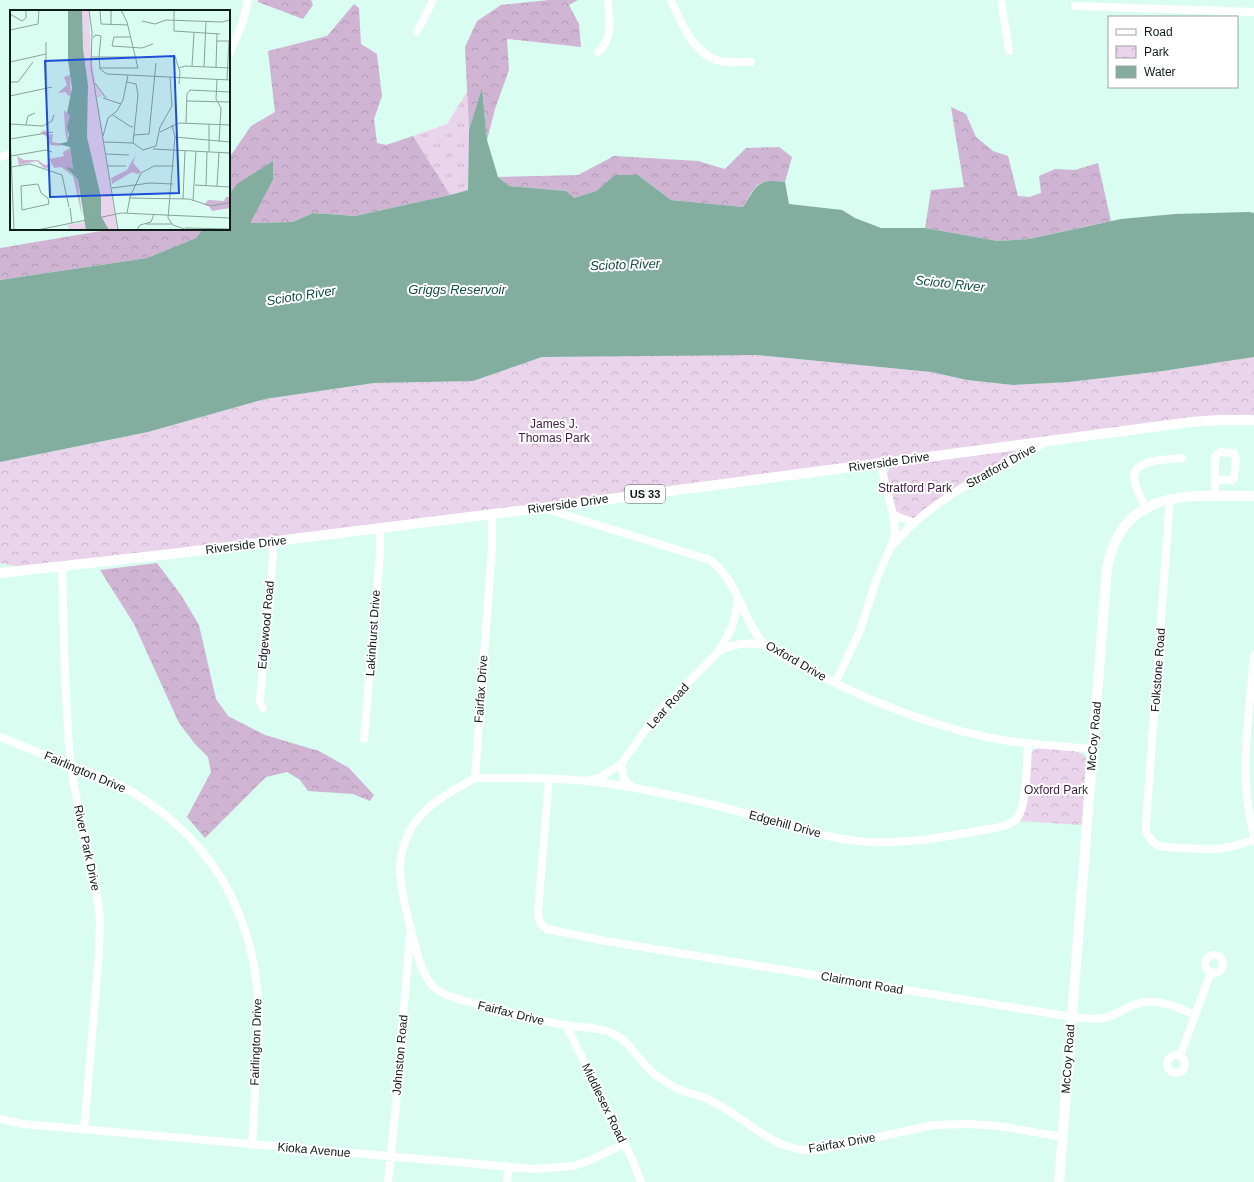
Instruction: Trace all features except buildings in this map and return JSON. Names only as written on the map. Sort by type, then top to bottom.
[{"type":"main road","name":"Riverside Drive","points":[[0,573],[62,567],[542,508],[1191,422],[1254,420]]},
{"type":"main road","name":"McCoy Road","points":[[1059,1182],[1092,749],[1107,568],[1110,557],[1116,540],[1132,519],[1146,508],[1158,502],[1170,498],[1254,496]]},
{"type":"street","points":[[230,53],[243,21],[248,0]]},
{"type":"street","points":[[417,32],[433,0]]},
{"type":"street","points":[[598,52],[606,44],[610,30],[608,0]]},
{"type":"street","points":[[671,0],[688,34],[697,47],[705,54],[725,62],[752,62]]},
{"type":"street","points":[[1001,0],[1009,51]]},
{"type":"street","points":[[1075,6],[1254,12]]},
{"type":"street","points":[[0,158],[10,154]]},
{"type":"street","name":"Stratford Drive","points":[[890,548],[914,523],[937,504],[971,482],[1050,440]]},
{"type":"street","points":[[1146,508],[1134,482],[1136,469],[1144,463],[1182,458]]},
{"type":"street","name":"Stratford Drive","points":[[835,683],[859,633],[877,578],[890,548],[895,531],[893,514],[880,463]]},
{"type":"street","points":[[1215,480],[1215,496]]},
{"type":"street","name":"Folkstone Road","points":[[1170,498],[1146,832],[1151,840],[1157,845],[1165,847],[1201,849],[1230,847],[1254,840]]},
{"type":"street","name":"Oxford Drive","points":[[542,508],[710,560],[720,568],[730,580],[750,623],[765,645],[793,662],[869,699],[963,731],[1028,743],[1092,749]]},
{"type":"street","name":"Fairfax Drive","points":[[492,514],[492,546],[475,778],[432,804],[413,826],[406,839],[400,867],[403,894],[410,929],[423,971],[433,986],[452,997],[488,1007],[566,1025],[602,1029],[612,1032],[628,1044],[652,1072],[664,1081],[676,1088],[705,1098],[768,1138],[796,1149],[820,1150],[933,1125],[969,1124],[999,1126],[1062,1137]]},
{"type":"street","points":[[893,514],[914,523]]},
{"type":"street","name":"Lakinhurst Drive","points":[[364,739],[380,553],[380,528]]},
{"type":"street","name":"Edgewood Road","points":[[263,708],[260,698],[273,556],[272,541]]},
{"type":"street","name":"River Park Drive","points":[[62,567],[64,590],[65,676],[70,765],[96,890],[100,918],[99,954],[84,1129]]},
{"type":"street","name":"Lear Road","points":[[586,781],[601,777],[621,764],[657,714],[719,651],[732,627],[738,598]]},
{"type":"street","name":"Lear Road","points":[[719,651],[730,645],[743,643],[765,645]]},
{"type":"street","points":[[1254,656],[1246,763],[1247,795],[1250,822],[1254,836]]},
{"type":"street","name":"Fairlington Drive","points":[[0,737],[128,789],[163,812],[197,844],[215,867],[234,901],[248,937],[257,981],[259,1034],[252,1145]]},
{"type":"street","name":"Edgehill Drive","points":[[475,778],[586,781],[633,788],[726,808],[818,834],[850,840],[908,842],[1000,828],[1010,824],[1018,816],[1023,806],[1028,743]]},
{"type":"street","points":[[621,764],[624,780],[633,788]]},
{"type":"street","name":"Clairmont Road","points":[[549,779],[538,911],[538,920],[547,929],[605,941],[1072,1017],[1106,1017],[1135,1004],[1147,1002],[1160,1002],[1196,1015]]},
{"type":"street","name":"Johnston Road","points":[[388,1182],[410,929]]},
{"type":"street","points":[[1180,1056],[1211,972]]},
{"type":"street","name":"Middlesex Road","points":[[566,1025],[638,1172],[641,1182]]},
{"type":"street","name":"Kioka Avenue","points":[[0,1119],[23,1124],[390,1156],[509,1168],[534,1169],[573,1166],[588,1161],[624,1144]]},
{"type":"street","points":[[507,1182],[509,1168]]},
{"type":"green space","points":[[258,0],[311,0],[313,5],[303,19],[258,2]]},
{"type":"green space","points":[[549,0],[578,0],[569,5],[579,24],[581,47],[507,39],[509,70],[495,109],[487,140],[482,89],[469,130],[465,47],[477,21],[501,5]]},
{"type":"green space","points":[[354,4],[359,8],[361,44],[377,54],[382,96],[374,119],[377,143],[386,145],[413,136],[450,195],[355,216],[313,213],[293,222],[249,223],[273,180],[273,162],[230,194],[230,157],[251,126],[275,112],[268,51],[327,36]]},
{"type":"green space","points":[[467,92],[469,130],[468,190],[450,195],[413,136],[447,124]]},
{"type":"green space","points":[[951,107],[966,114],[976,137],[993,151],[1008,156],[1018,196],[1029,197],[1041,193],[1039,176],[1055,169],[1075,170],[1098,163],[1111,221],[1029,239],[998,241],[925,228],[931,190],[964,187]]},
{"type":"green space","points":[[779,147],[792,157],[785,182],[763,182],[751,193],[743,207],[671,200],[638,175],[615,175],[596,191],[574,198],[566,191],[509,186],[498,177],[578,175],[614,156],[698,161],[725,169],[746,148]]},
{"type":"green space","points":[[107,230],[202,230],[196,238],[147,258],[0,280],[0,248]]},
{"type":"green space","name":"James J. Thomas Park","points":[[757,355],[931,372],[967,380],[1013,385],[1069,382],[1163,371],[1254,357],[1254,420],[1243,420],[35,570],[0,563],[0,462],[148,432],[265,399],[374,383],[473,381],[542,357]]},
{"type":"green space","name":"Stratford Park","points":[[1016,450],[1015,455],[914,519],[899,515],[895,511],[887,474],[893,466]]},
{"type":"green space","points":[[157,563],[181,595],[199,625],[216,699],[228,716],[265,735],[319,751],[349,768],[374,795],[370,801],[353,794],[308,791],[300,780],[287,772],[266,777],[205,838],[187,817],[211,772],[208,757],[195,744],[179,723],[134,624],[100,570]]},
{"type":"green space","name":"Oxford Park","points":[[1040,748],[1072,750],[1083,754],[1086,757],[1082,825],[1019,821],[1030,756],[1034,750]]},
{"type":"water","name":"Griggs Reservoir","points":[[482,88],[487,140],[498,177],[509,186],[566,191],[574,198],[596,191],[615,175],[638,175],[671,200],[743,207],[758,185],[768,181],[785,182],[789,204],[842,210],[855,218],[881,228],[925,228],[998,241],[1029,239],[1121,219],[1175,214],[1254,213],[1254,357],[1163,371],[1069,382],[1013,385],[967,380],[931,372],[757,355],[542,357],[473,381],[374,383],[265,399],[148,432],[0,462],[0,280],[147,258],[196,238],[202,230],[230,230],[230,194],[237,184],[273,161],[273,180],[250,223],[293,222],[313,213],[355,216],[468,190],[469,130]]},
{"type":"water label","name":"Scioto River","points":[[625,264]]},
{"type":"water label","name":"Scioto River","points":[[950,283]]},
{"type":"water label","name":"Scioto River","points":[[301,295]]}]
